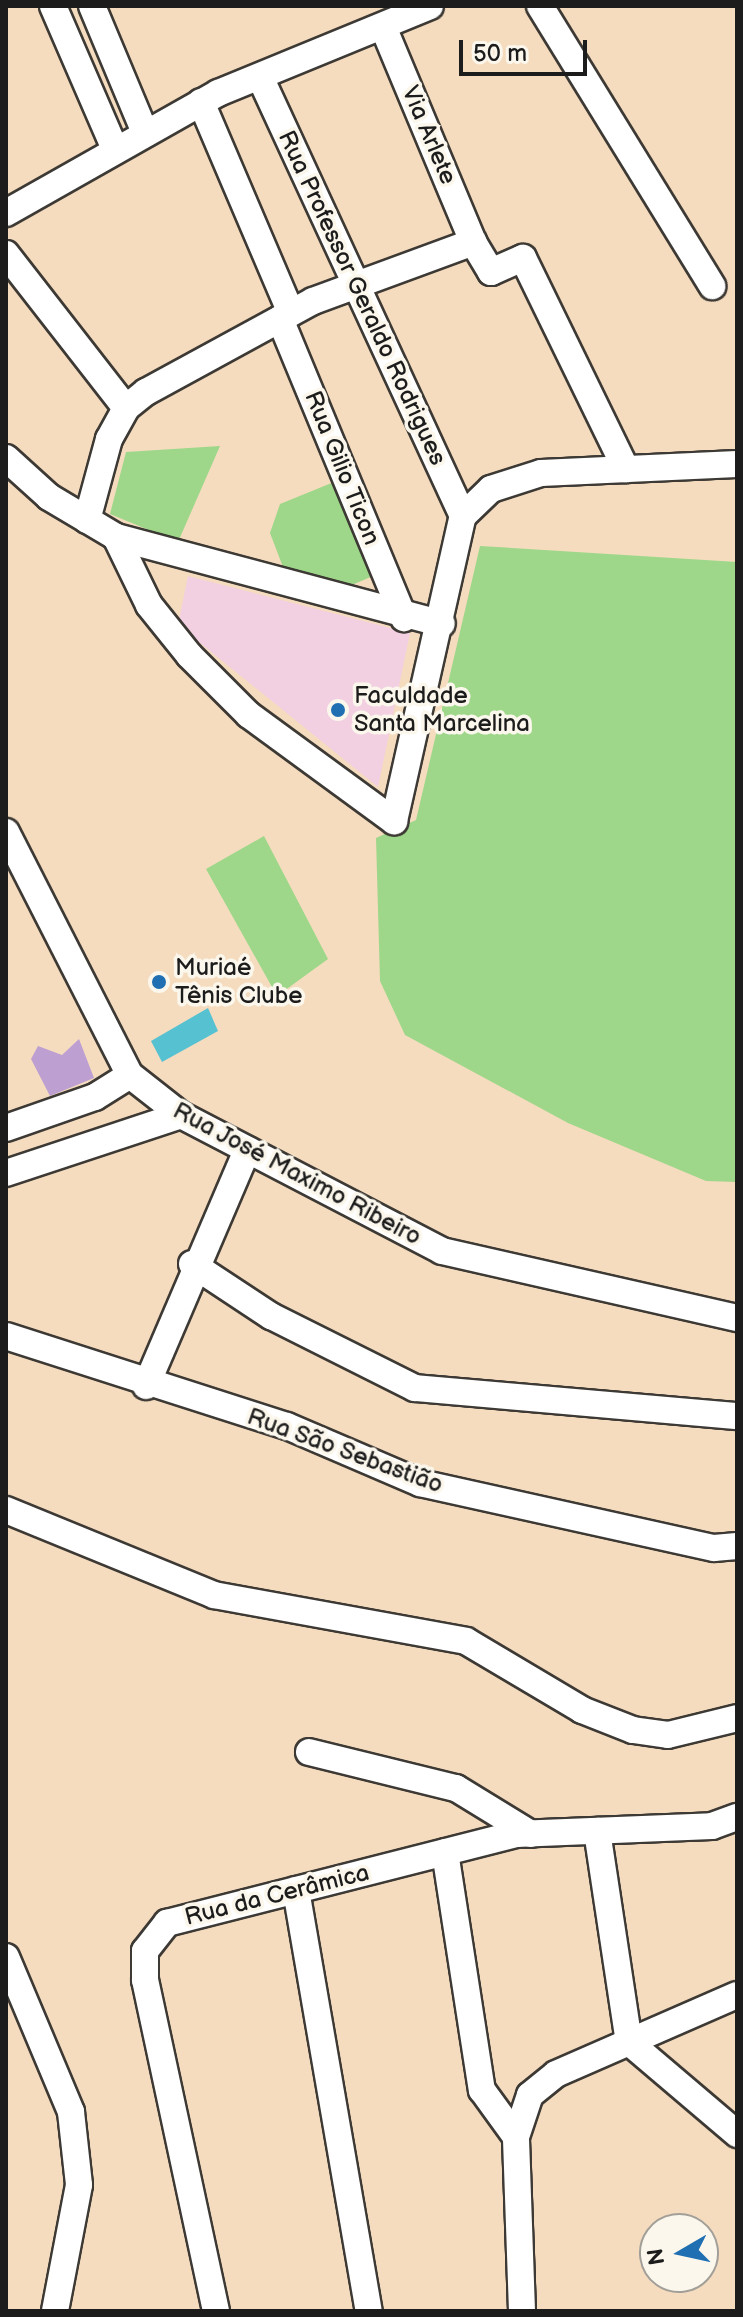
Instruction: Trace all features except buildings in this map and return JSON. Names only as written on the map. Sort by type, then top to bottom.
[{"type":"street","points":[[53,6],[115,149]]},
{"type":"street","points":[[92,6],[145,133]]},
{"type":"street","points":[[6,213],[201,102],[384,29],[430,6]]},
{"type":"street","points":[[540,6],[712,286]]},
{"type":"street","name":"Via Arlete","points":[[384,29],[473,242],[491,272],[523,258],[626,469]]},
{"type":"street","name":"Rua Professor Geraldo Rodrigues","points":[[261,79],[352,285],[463,516]]},
{"type":"street","name":"Rua Gilio Ticon","points":[[201,102],[404,618]]},
{"type":"street","points":[[87,520],[109,439],[126,408],[286,316],[352,285],[473,242]]},
{"type":"street","points":[[6,254],[126,408]]},
{"type":"street","points":[[6,458],[87,520],[116,537],[404,618],[442,624]]},
{"type":"street","points":[[116,537],[149,605],[189,655],[249,715],[394,821],[442,624],[463,516],[491,489],[541,473],[737,464]]},
{"type":"street","name":"Rua José Maximo Ribeiro","points":[[6,832],[130,1075],[181,1115],[442,1251],[737,1318]]},
{"type":"street","points":[[6,1128],[95,1097],[130,1075]]},
{"type":"street","points":[[6,1173],[181,1115]]},
{"type":"street","points":[[146,1386],[192,1264],[247,1150]]},
{"type":"street","points":[[192,1264],[271,1316],[415,1388],[737,1416]]},
{"type":"street","name":"Rua São Sebastião","points":[[6,1336],[146,1386],[287,1426],[420,1483],[714,1548],[737,1546]]},
{"type":"street","points":[[6,1510],[214,1595],[466,1641],[582,1710],[633,1730],[668,1735],[737,1718]]},
{"type":"street","points":[[309,1752],[456,1788],[531,1834]]},
{"type":"street","name":"Rua da Cerâmica","points":[[216,2311],[145,1980],[145,1951],[167,1923],[445,1852],[531,1834],[712,1826],[737,1817]]},
{"type":"street","points":[[597,1831],[629,2042],[737,2134]]},
{"type":"street","points":[[445,1852],[482,2090],[516,2137]]},
{"type":"street","points":[[296,1890],[369,2311]]},
{"type":"street","points":[[6,1957],[71,2112],[79,2185],[55,2311]]},
{"type":"street","points":[[522,2311],[516,2137],[539,2088],[629,2042],[737,1995]]},
{"type":"shaded area","name":"Faculdade Santa Marcelina","points":[[188,576],[410,633],[378,787],[178,625]]},
{"type":"green space","points":[[220,446],[178,542],[110,514],[126,452]]},
{"type":"green space","points":[[334,482],[373,576],[340,590],[286,575],[270,533],[280,504]]},
{"type":"green space","points":[[480,546],[737,562],[737,1182],[706,1181],[568,1123],[405,1035],[380,981],[376,838],[416,820]]},
{"type":"green space","points":[[264,836],[328,959],[277,996],[206,869]]},
{"type":"water","points":[[208,1008],[218,1031],[162,1062],[151,1041]]},
{"type":"place","name":"Faculdade Santa Marcelina","points":[[338,710]]},
{"type":"place","name":"Muriaé Tênis Clube","points":[[159,982]]}]
